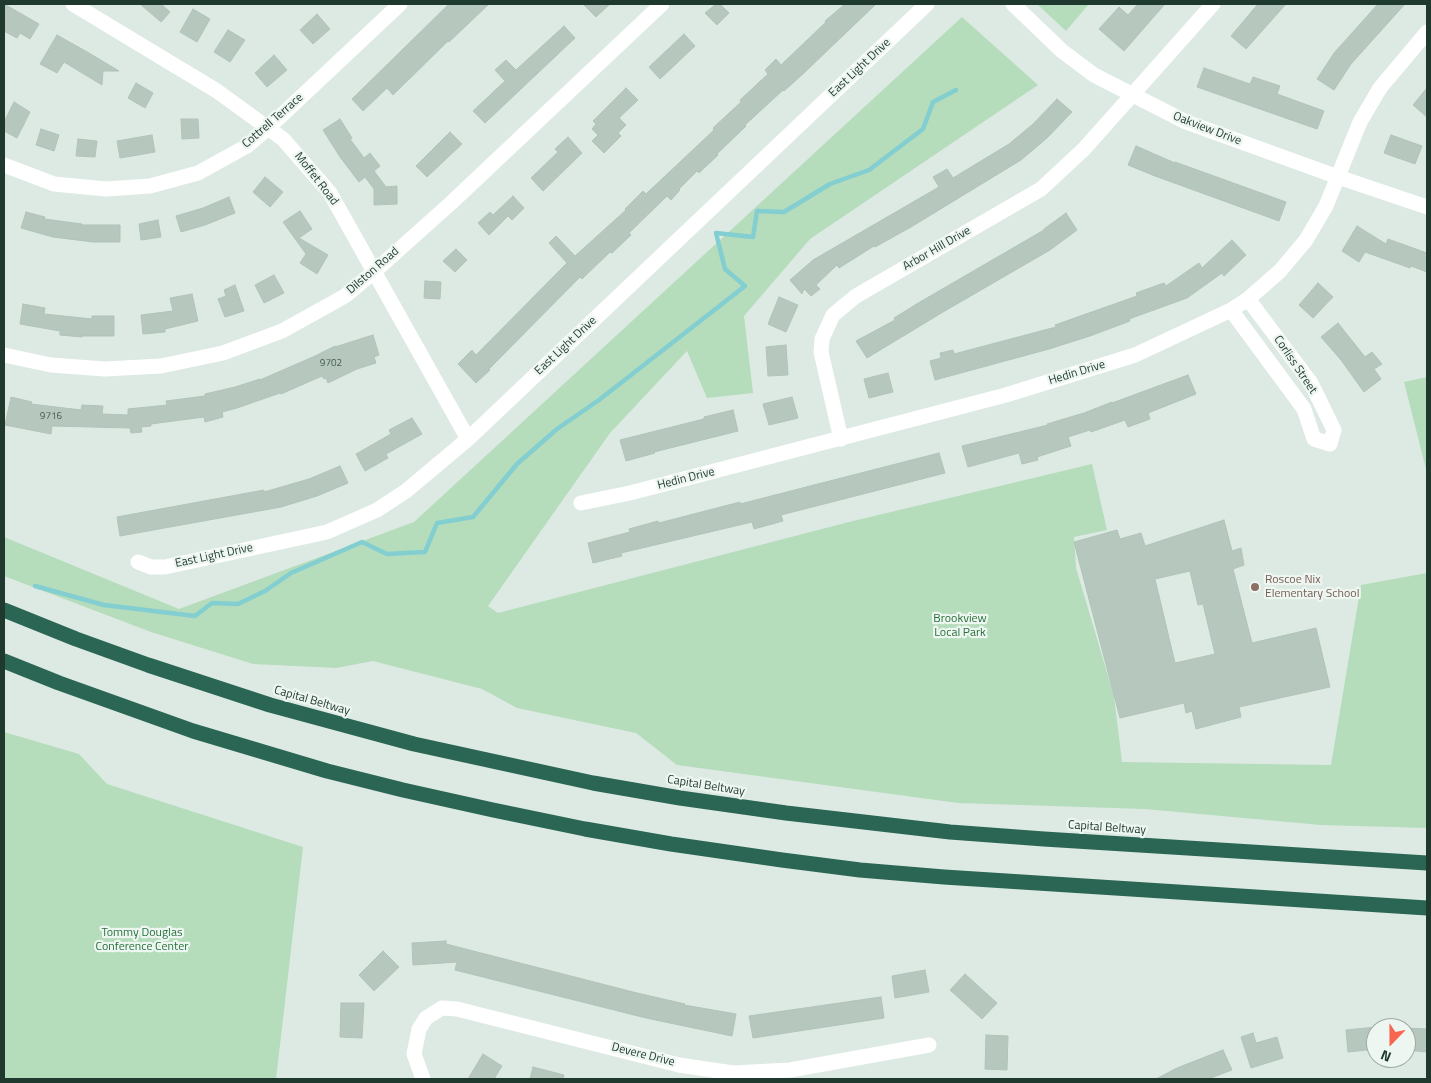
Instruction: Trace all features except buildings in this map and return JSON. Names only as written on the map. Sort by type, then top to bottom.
[{"type":"highway","name":"Capital Beltway","points":[[4,610],[148,665],[270,705],[414,744],[593,783],[786,813],[941,831],[1427,863]]},
{"type":"highway","points":[[4,661],[59,683],[193,731],[327,771],[484,808],[662,843],[792,861],[944,877],[1427,908]]},
{"type":"street","name":"Cottrell Terrace","points":[[4,165],[54,184],[106,190],[150,186],[198,173],[247,146],[400,4]]},
{"type":"street","name":"Dilston Road","points":[[4,354],[50,365],[105,369],[161,366],[223,353],[282,332],[345,296],[375,271],[451,203],[662,4]]},
{"type":"street","name":"East Light Drive","points":[[138,562],[152,567],[165,566],[327,532],[377,510],[406,491],[468,439],[927,4]]},
{"type":"street","name":"Oakview Drive","points":[[1013,4],[1062,52],[1094,75],[1132,96],[1186,122],[1427,207]]},
{"type":"street","points":[[1132,96],[1212,4]]},
{"type":"street","name":"Moffet Road","points":[[81,5],[218,91],[283,139],[330,193],[468,439]]},
{"type":"street","name":"Hedin Drive","points":[[581,503],[640,490],[1006,395],[1135,355],[1231,310],[1248,299],[1280,271],[1306,240],[1326,206],[1360,122],[1380,88],[1427,32]]},
{"type":"street","name":"Arbor Hill Drive","points":[[841,438],[821,352],[822,339],[833,315],[856,296],[1041,189],[1084,149],[1132,96]]},
{"type":"street","name":"Corliss Street","points":[[1231,310],[1304,410],[1314,440],[1330,444],[1334,430],[1310,383],[1248,299]]},
{"type":"street","name":"Devere Drive","points":[[423,1079],[414,1054],[418,1029],[426,1018],[442,1008],[457,1009],[680,1065],[732,1073],[790,1070],[929,1045]]},
{"type":"green space","points":[[1037,4],[1089,4],[1066,31]]},
{"type":"green space","name":"Brookview Local Park","points":[[962,17],[1038,85],[810,239],[744,316],[753,393],[707,398],[687,351],[610,433],[488,606],[498,613],[849,522],[1092,464],[1107,530],[1074,537],[1076,568],[1114,696],[1122,762],[1331,765],[1361,585],[1427,573],[1427,828],[1321,825],[1145,809],[958,803],[677,765],[636,733],[517,708],[482,689],[373,661],[336,668],[253,664],[151,632],[4,576],[4,537],[179,609],[414,522]]},
{"type":"green space","points":[[1427,377],[1427,473],[1404,382]]},
{"type":"green space","name":"Tommy Douglas Conference Center","points":[[4,732],[79,754],[107,784],[303,847],[276,1079],[4,1079]]},
{"type":"waterway","points":[[35,586],[104,605],[195,616],[212,603],[238,604],[265,591],[291,573],[362,542],[387,554],[425,552],[437,523],[473,517],[517,464],[557,429],[599,400],[745,286],[725,269],[716,233],[753,237],[757,211],[784,212],[830,184],[869,170],[923,129],[933,102],[956,90]]},
{"type":"place","name":"Roscoe Nix Elementary School","points":[[1255,587]]}]
